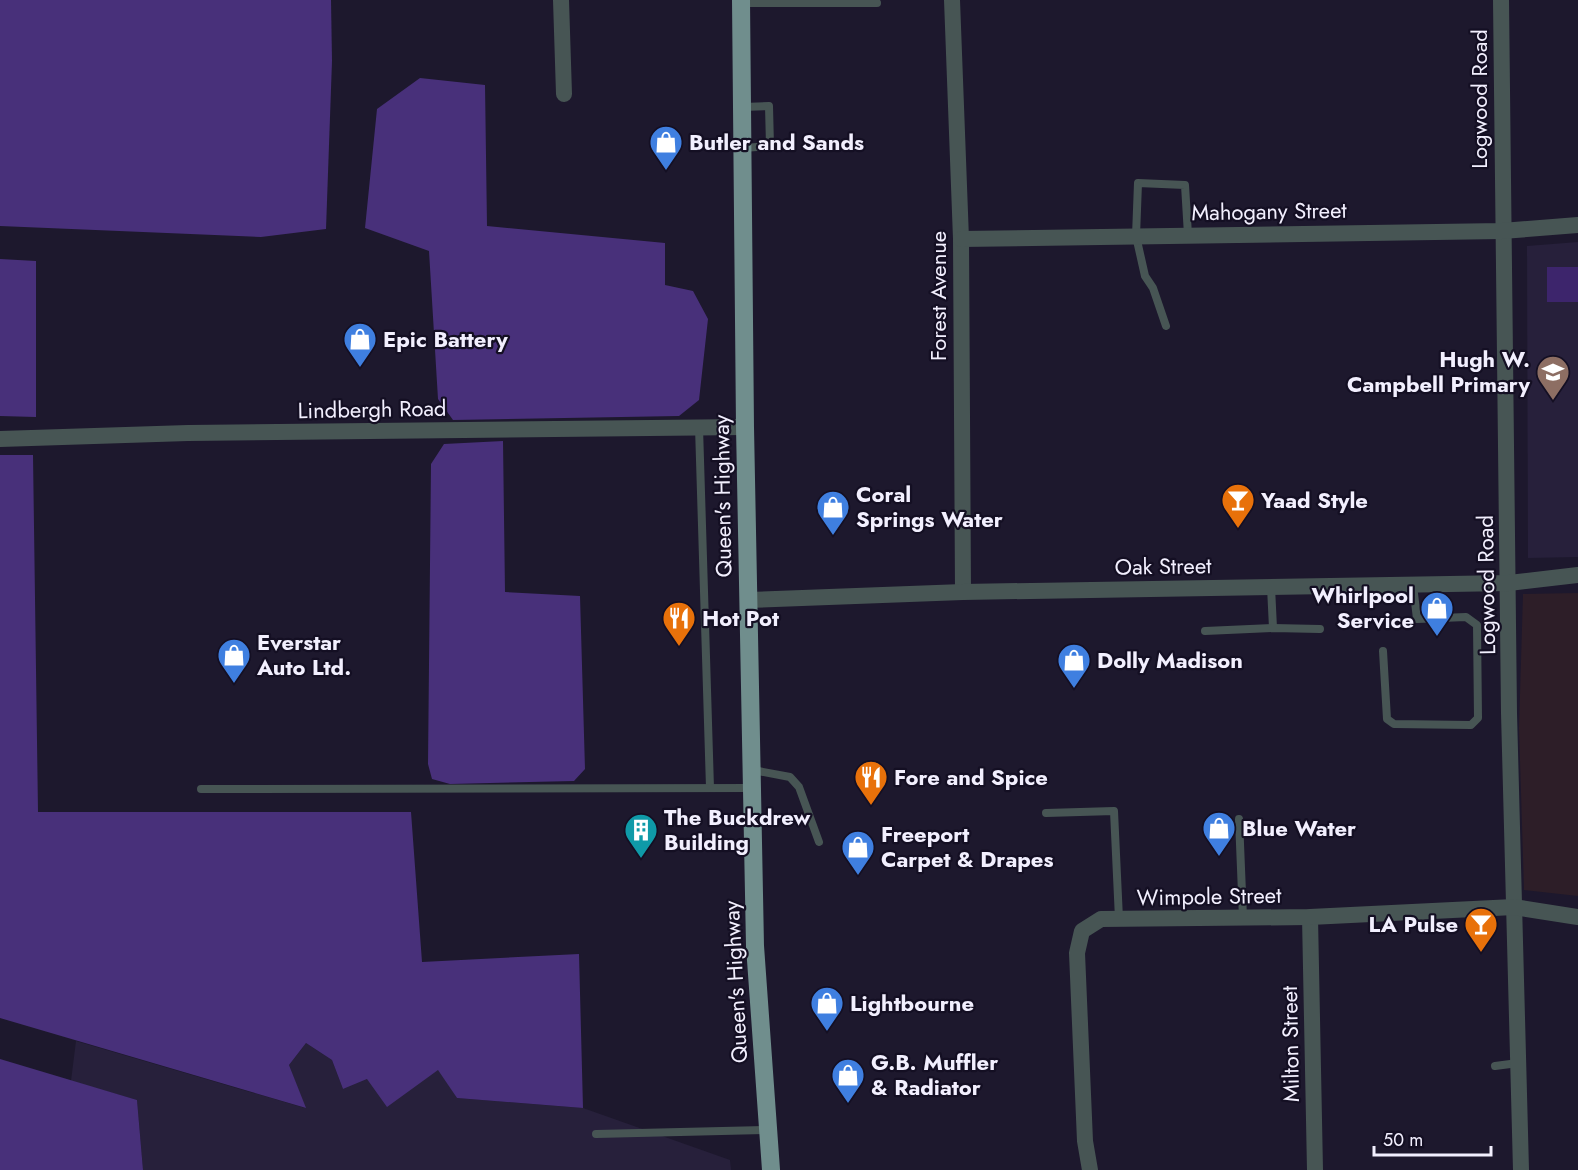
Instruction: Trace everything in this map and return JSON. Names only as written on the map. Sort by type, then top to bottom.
[{"type":"main road","name":"Queen's Highway","points":[[741,2],[745,427],[754,788],[755,946],[771,1170]]},
{"type":"street","points":[[561,0],[564,94]]},
{"type":"street","name":"Forest Avenue","points":[[952,0],[961,239],[963,592]]},
{"type":"street","name":"Logwood Road","points":[[1501,0],[1502,231],[1521,1170]]},
{"type":"street","name":"Mahogany Street","points":[[961,239],[1502,231],[1578,225]]},
{"type":"street","name":"Lindbergh Road","points":[[0,439],[188,433],[745,427]]},
{"type":"street","name":"Oak Street","points":[[748,600],[963,592],[1509,583],[1578,575]]},
{"type":"street","name":"Wimpole Street","points":[[1090,1170],[1085,1141],[1077,953],[1082,931],[1101,920],[1310,917],[1514,908],[1578,917]]},
{"type":"street","name":"Milton Street","points":[[1310,917],[1316,1170]]},
{"type":"lane","points":[[741,2],[877,3]]},
{"type":"lane","points":[[743,107],[769,106],[770,146],[743,148]]},
{"type":"lane","points":[[1166,326],[1153,288],[1145,276],[1136,236],[1138,183],[1185,184],[1188,235]]},
{"type":"lane","points":[[699,427],[710,788]]},
{"type":"lane","points":[[1383,651],[1387,719],[1394,724],[1471,725],[1478,718],[1477,625],[1466,617],[1417,618],[1413,585]]},
{"type":"lane","points":[[1271,587],[1273,628]]},
{"type":"lane","points":[[1205,631],[1273,628],[1320,629]]},
{"type":"lane","points":[[753,770],[790,777],[799,787],[819,842]]},
{"type":"lane","points":[[201,789],[754,788]]},
{"type":"lane","points":[[1046,813],[1114,811],[1119,919]]},
{"type":"lane","points":[[1239,819],[1243,918]]},
{"type":"lane","points":[[1495,1066],[1518,1063]]},
{"type":"lane","points":[[596,1134],[767,1130]]},
{"type":"shaded area","points":[[0,0],[331,0],[332,61],[326,229],[261,237],[0,226]]},
{"type":"shaded area","points":[[420,78],[485,85],[487,226],[665,243],[665,285],[693,291],[708,319],[699,400],[679,416],[453,420],[438,399],[429,251],[365,228],[377,109]]},
{"type":"shaded area","name":"Hugh W. Campbell Primary","points":[[1578,242],[1578,557],[1528,558],[1527,246]]},
{"type":"shaded area","points":[[0,259],[36,261],[36,417],[0,416]]},
{"type":"shaded area","points":[[1547,267],[1578,267],[1578,302],[1547,302]]},
{"type":"shaded area","points":[[503,441],[505,592],[580,596],[585,769],[574,781],[450,784],[432,779],[428,764],[431,464],[444,444]]},
{"type":"shaded area","points":[[0,455],[33,455],[38,812],[411,812],[422,962],[579,954],[583,1108],[457,1098],[438,1070],[387,1107],[367,1079],[343,1089],[332,1060],[306,1043],[289,1065],[306,1108],[0,1018]]},
{"type":"shaded area","points":[[1578,593],[1578,896],[1524,890],[1519,728],[1523,594]]},
{"type":"shaded area","points":[[76,1041],[305,1108],[289,1065],[306,1043],[332,1060],[343,1089],[367,1079],[439,1070],[457,1098],[583,1108],[730,1160],[731,1170],[143,1170],[137,1100],[71,1081]]},
{"type":"shaded area","points":[[0,1059],[137,1100],[143,1170],[0,1170]]},
{"type":"place","name":"Butler and Sands","points":[[666,171]]},
{"type":"place","name":"Epic Battery","points":[[360,368]]},
{"type":"place","name":"Hugh W. Campbell Primary","points":[[1553,401]]},
{"type":"place","name":"Yaad Style","points":[[1238,529]]},
{"type":"place","name":"Coral Springs Water","points":[[833,536]]},
{"type":"place","name":"Whirlpool Service","points":[[1437,637]]},
{"type":"place","name":"Hot Pot","points":[[679,647]]},
{"type":"place","name":"Everstar Auto Ltd.","points":[[234,684]]},
{"type":"place","name":"Dolly Madison","points":[[1074,689]]},
{"type":"place","name":"Fore and Spice","points":[[871,806]]},
{"type":"place","name":"Blue Water","points":[[1219,857]]},
{"type":"place","name":"The Buckdrew Building","points":[[641,859]]},
{"type":"place","name":"Freeport Carpet & Drapes","points":[[858,876]]},
{"type":"place","name":"LA Pulse","points":[[1481,953]]},
{"type":"place","name":"Lightbourne","points":[[827,1032]]},
{"type":"place","name":"G.B. Muffler & Radiator","points":[[848,1104]]}]
